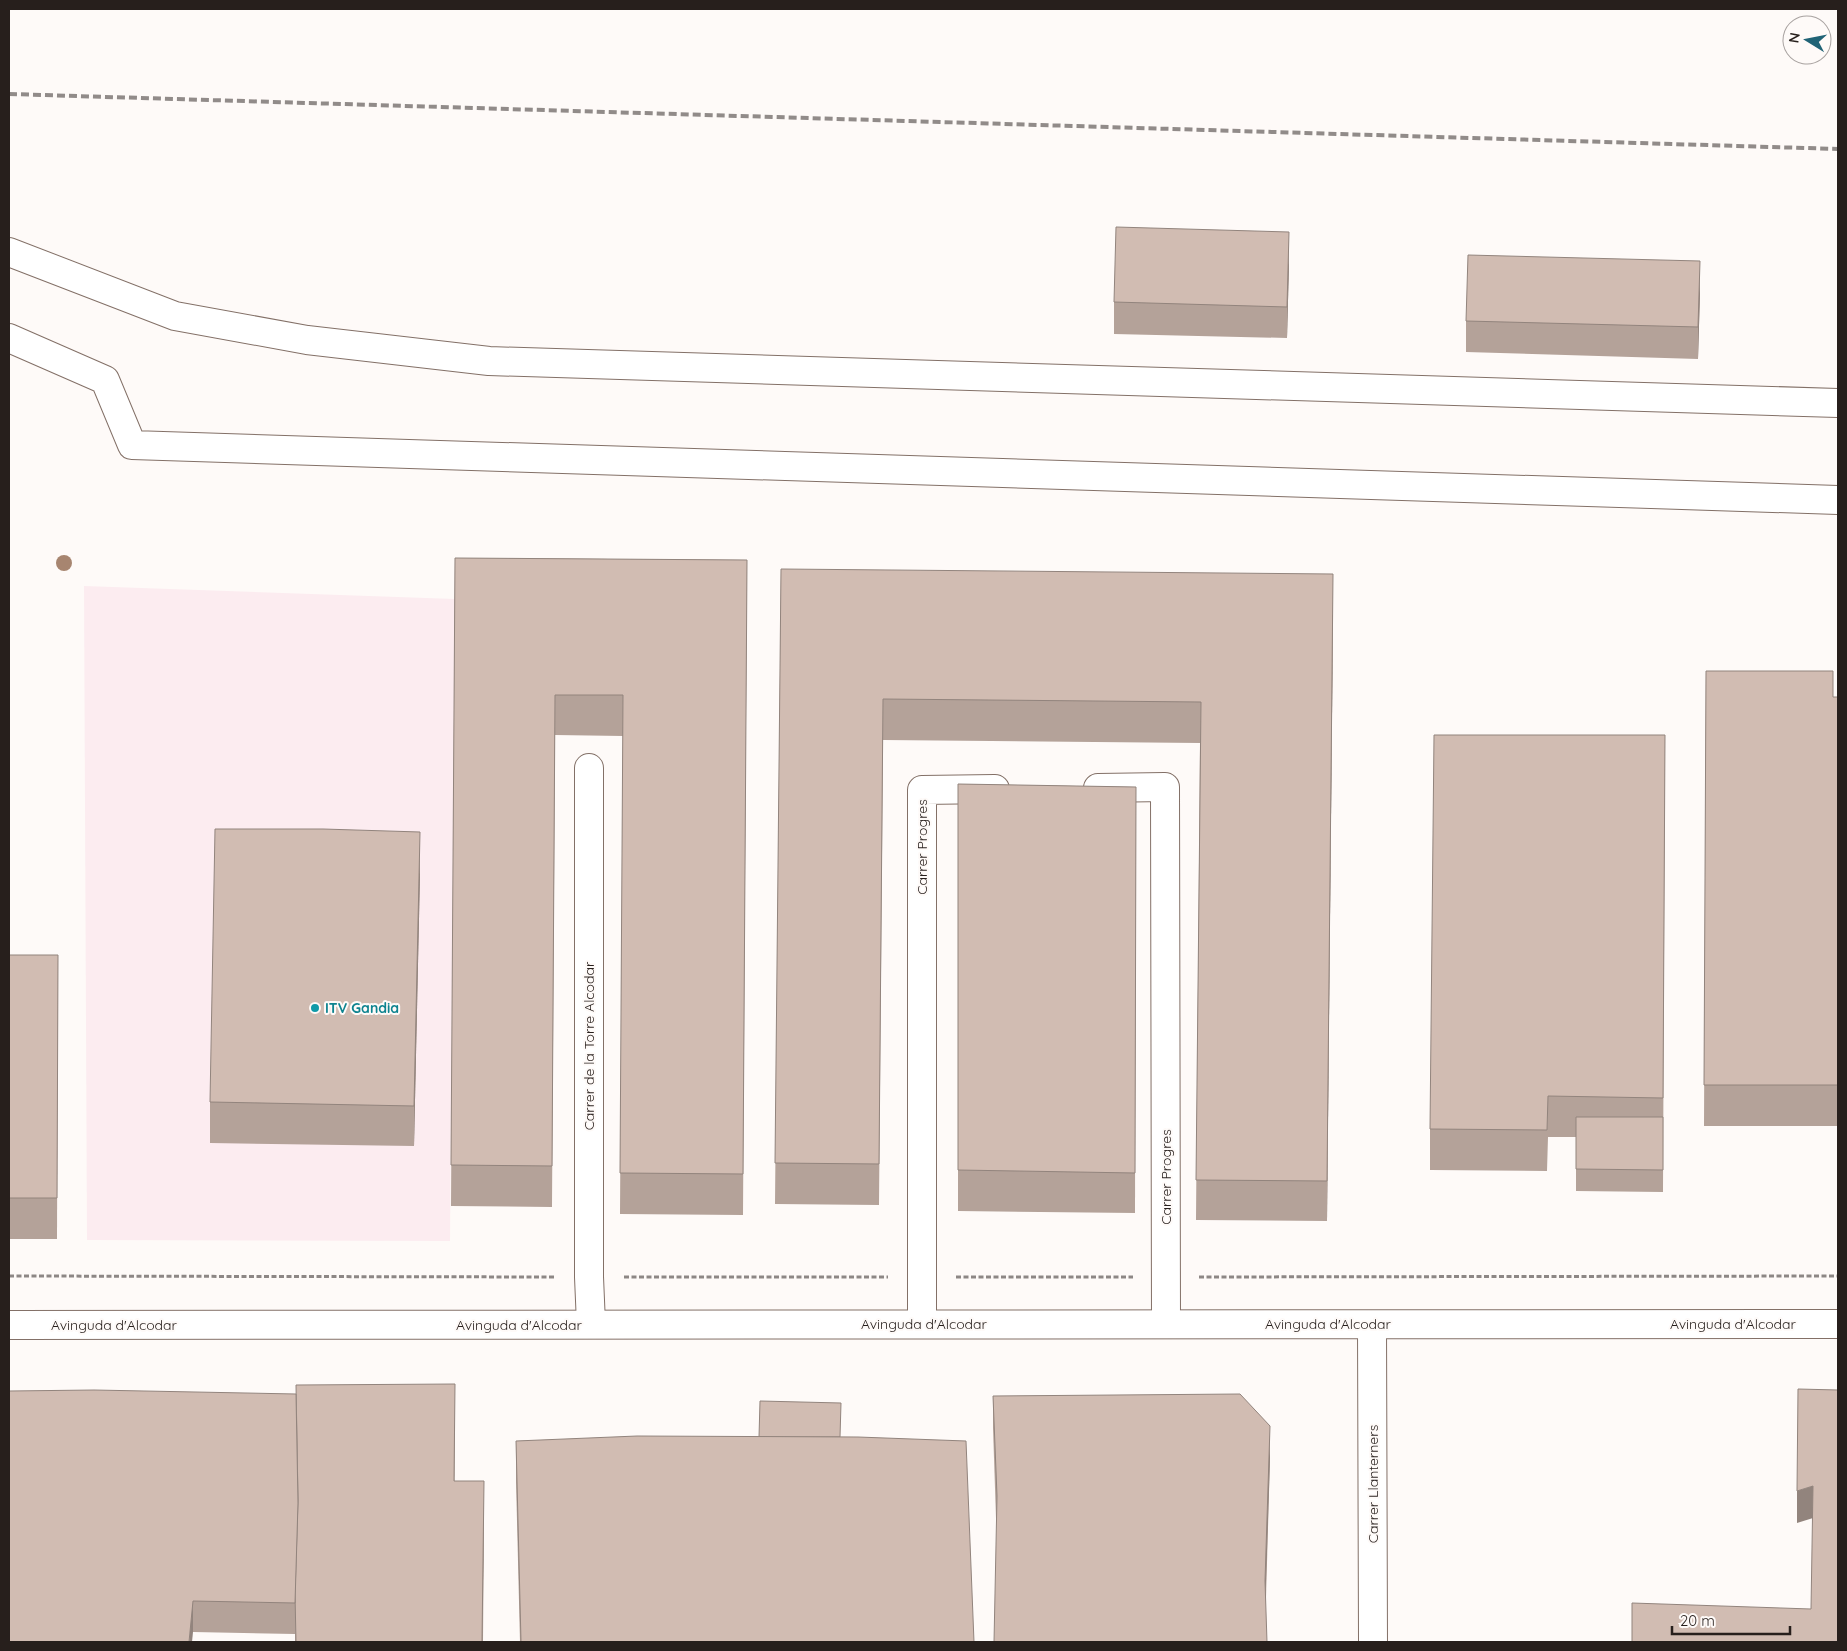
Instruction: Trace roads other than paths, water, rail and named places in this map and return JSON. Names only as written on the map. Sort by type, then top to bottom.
[{"type":"street","points":[[9,252],[175,316],[307,340],[489,361],[1838,403]]},
{"type":"street","points":[[9,338],[105,380],[132,445],[1838,500]]},
{"type":"street","name":"Carrer de la Torre Alcodar","points":[[588,768],[589,1277],[591,1324]]},
{"type":"street","name":"Carrer Progres","points":[[1078,788],[1165,787],[1166,1324]]},
{"type":"street","name":"Carrer Progres","points":[[922,1323],[922,790],[1019,789]]},
{"type":"street","name":"Avinguda d'Alcodar","points":[[9,1325],[922,1323],[1372,1325],[1838,1324]]},
{"type":"street","name":"Carrer Llanterners","points":[[1372,1325],[1374,1642]]},
{"type":"railway","points":[[9,94],[1838,149]]},
{"type":"place","name":"ITV Gandia","points":[[315,1008]]}]
